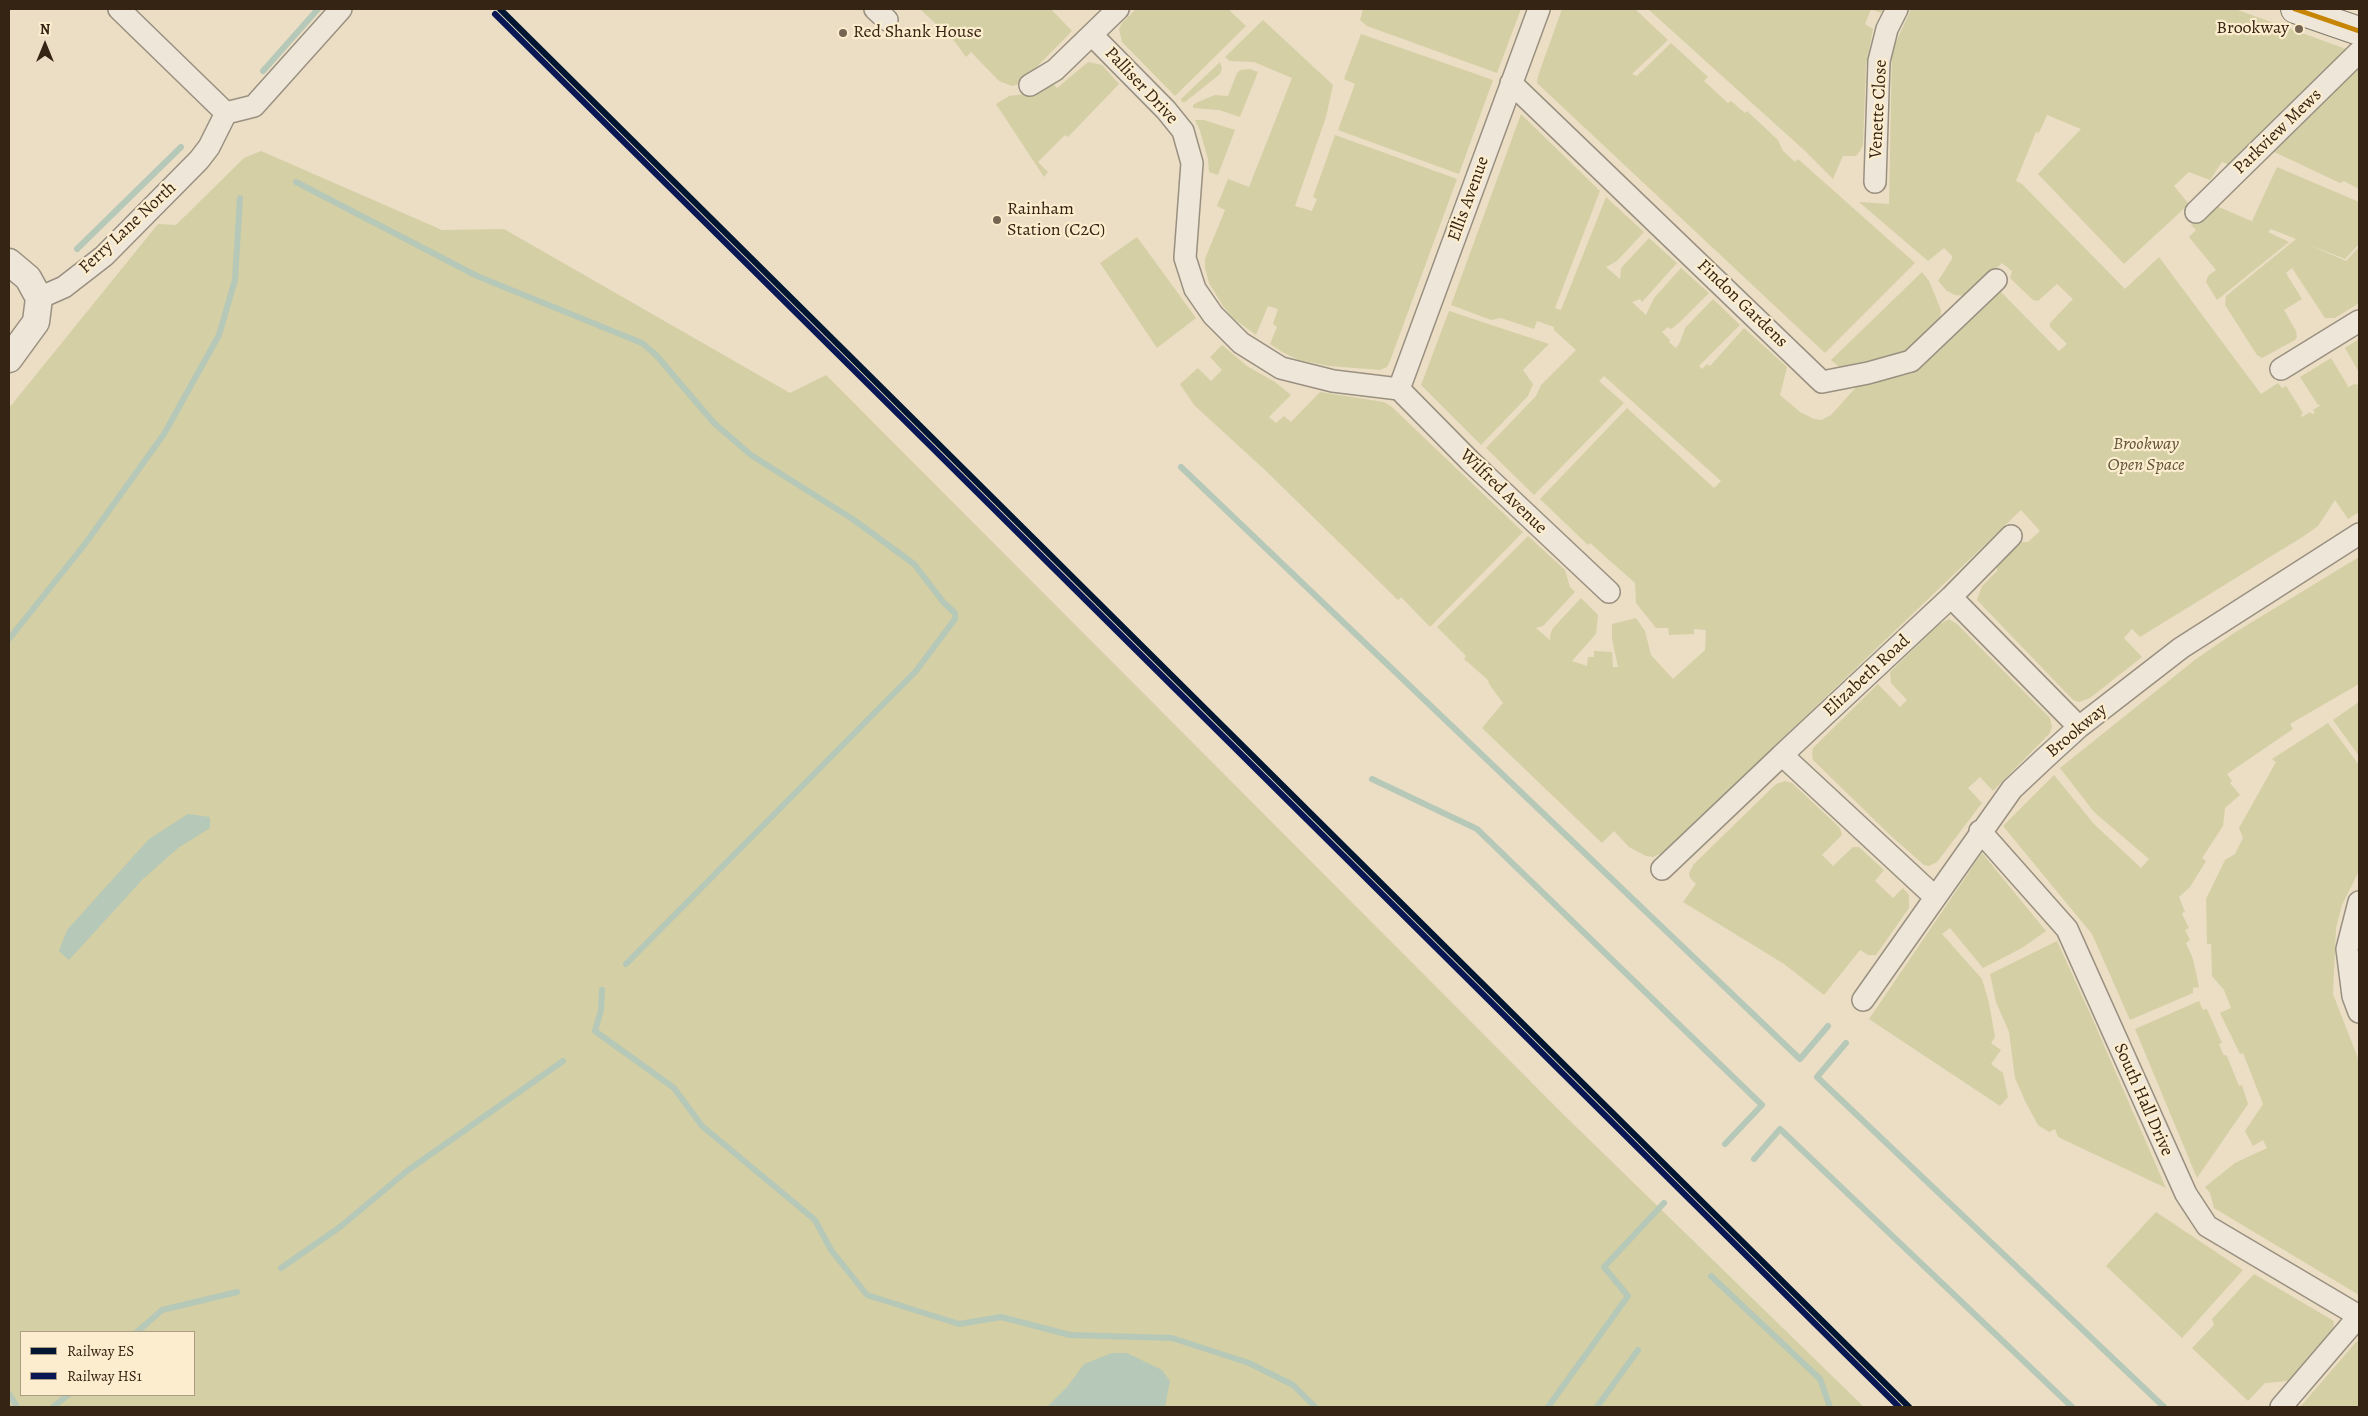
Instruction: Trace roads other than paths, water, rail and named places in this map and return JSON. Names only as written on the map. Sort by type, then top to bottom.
[{"type":"main road","points":[[2295,9],[2359,31]]},
{"type":"street","points":[[119,9],[226,113],[254,106],[341,9]]},
{"type":"street","name":"Palliser Drive","points":[[1030,85],[1054,70],[1118,9]]},
{"type":"street","name":"Ellis Avenue","points":[[1399,388],[1539,9]]},
{"type":"street","name":"Venette Close","points":[[1875,182],[1879,61],[1887,29],[1897,9]]},
{"type":"street","name":"Palliser Drive","points":[[1092,35],[1166,110],[1183,131],[1192,163],[1185,258],[1195,289],[1213,315],[1241,343],[1281,368],[1333,380],[1399,388]]},
{"type":"street","name":"Parkview Mews","points":[[2196,212],[2359,52]]},
{"type":"street","name":"Findon Gardens","points":[[1511,83],[1822,382],[1868,373],[1910,361],[1996,280]]},
{"type":"street","name":"Ferry Lane North","points":[[39,298],[64,286],[104,256],[198,160],[209,147],[226,113]]},
{"type":"street","points":[[9,262],[28,278],[39,298],[36,322],[9,359]]},
{"type":"street","points":[[2281,369],[2359,321]]},
{"type":"street","name":"Wilfred Avenue","points":[[1399,388],[1470,461],[1610,592]]},
{"type":"street","name":"Brookway","points":[[1863,1000],[1980,831],[2012,789],[2079,727],[2181,648],[2359,534]]},
{"type":"street","name":"Elizabeth Road","points":[[1662,869],[1951,597],[2011,536]]},
{"type":"street","points":[[1951,597],[2079,727]]},
{"type":"street","points":[[1782,756],[1935,897]]},
{"type":"street","name":"South Hall Drive","points":[[1980,831],[2067,929],[2186,1194],[2208,1226],[2359,1316]]},
{"type":"street","points":[[2359,902],[2347,949],[2353,996],[2359,1012]]},
{"type":"street","points":[[2281,1407],[2359,1316]]},
{"type":"waterway","points":[[263,71],[318,9]]},
{"type":"waterway","points":[[77,249],[181,147]]},
{"type":"waterway","points":[[296,182],[477,276],[642,343],[656,355],[714,423],[751,455],[854,520],[914,564],[944,603],[955,613],[955,619],[916,671],[626,964]]},
{"type":"waterway","points":[[9,639],[85,544],[164,434],[219,335],[235,280],[240,198]]},
{"type":"waterway","points":[[1181,467],[1800,1059],[1828,1026]]},
{"type":"waterway","points":[[1372,779],[1477,829],[1762,1105],[1725,1144]]},
{"type":"waterway","points":[[602,990],[601,1010],[595,1031],[674,1088],[702,1126],[815,1220],[831,1250],[867,1295],[959,1324],[1001,1317],[1070,1335],[1172,1338],[1249,1363],[1293,1385],[1315,1407]]},
{"type":"waterway","points":[[1846,1043],[1817,1077],[2164,1407]]},
{"type":"waterway","points":[[281,1268],[340,1227],[407,1171],[563,1061]]},
{"type":"waterway","points":[[1754,1159],[1780,1129],[2072,1407]]},
{"type":"waterway","points":[[1548,1407],[1628,1296],[1604,1267],[1664,1203]]},
{"type":"waterway","points":[[1711,1276],[1820,1379],[1830,1407]]},
{"type":"waterway","points":[[138,1331],[162,1310],[237,1292]]},
{"type":"waterway","points":[[1597,1407],[1638,1350]]},
{"type":"waterway","points":[[9,1394],[17,1407]]},
{"type":"waterway","points":[[53,1407],[67,1396]]},
{"type":"rail line","name":"ES","points":[[500,9],[1909,1407]]},
{"type":"rail line","name":"HS1","points":[[495,14],[1899,1407]]},
{"type":"place","name":"Brookway","points":[[2299,29]]},
{"type":"place","name":"Red Shank House","points":[[843,33]]},
{"type":"place","name":"Rainham Station (C2C)","points":[[997,220]]},
{"type":"park label","name":"Brookway Open Space","points":[[2146,455]]}]
